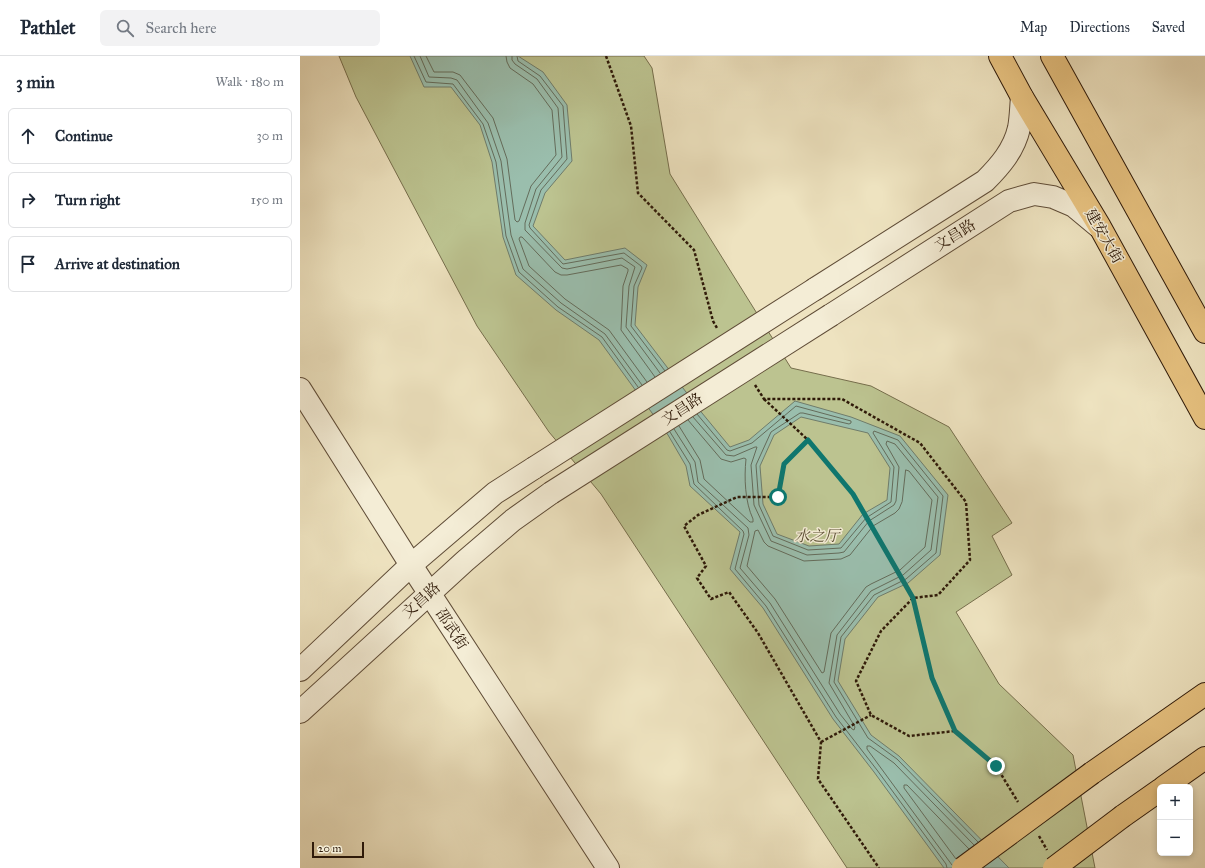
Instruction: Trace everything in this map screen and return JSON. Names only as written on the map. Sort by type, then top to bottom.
[{"type":"main road","name":"建安大街","points":[[1000,56],[1022,97],[1100,227],[1205,418]]},
{"type":"main road","points":[[1052,56],[1205,332]]},
{"type":"main road","points":[[963,868],[1092,773],[1205,694]]},
{"type":"main road","points":[[1168,784],[1205,758]]},
{"type":"main road","points":[[1052,861],[1123,816],[1157,792]]},
{"type":"street","name":"文昌路","points":[[300,670],[411,565],[496,494],[534,468],[985,181],[1001,165],[1009,152],[1019,129],[1022,97]]},
{"type":"street","name":"文昌路","points":[[300,712],[429,593],[512,520],[551,493],[1009,201],[1034,194],[1053,197],[1074,206],[1100,227]]},
{"type":"street","name":"邵武街","points":[[300,389],[429,593],[608,868]]},
{"type":"path","points":[[764,399],[808,440],[853,494],[913,598],[932,678],[955,731],[996,766],[1021,806]]},
{"type":"path","points":[[808,440],[784,464],[778,497],[737,497],[698,515],[684,526],[706,566],[697,578],[711,599],[729,592],[758,633],[821,742],[818,779],[879,868]]},
{"type":"path","points":[[913,598],[881,631],[856,681],[871,715],[909,736],[955,731]]},
{"type":"path","points":[[821,742],[871,715]]},
{"type":"path","points":[[1038,834],[1052,861]]},
{"type":"green space","name":"水之厅","points":[[339,56],[644,56],[652,68],[670,174],[791,368],[871,386],[949,427],[1012,523],[992,536],[1012,575],[956,612],[999,684],[1073,755],[1095,868],[847,868],[601,494],[549,432],[477,326],[356,97]]},
{"type":"water","points":[[410,56],[518,56],[543,72],[567,105],[572,161],[545,193],[533,226],[565,260],[625,248],[647,265],[638,287],[635,325],[702,413],[730,447],[749,440],[795,401],[851,417],[900,436],[948,495],[940,555],[908,583],[878,597],[845,639],[838,681],[871,735],[899,756],[1009,868],[944,868],[874,772],[833,719],[763,608],[730,569],[740,532],[690,486],[686,466],[668,435],[599,340],[556,310],[516,275],[503,237],[492,162],[480,125],[451,87],[424,87]],"holes":[[[801,417],[868,433],[890,468],[887,500],[863,514],[839,544],[809,546],[777,534],[763,504],[760,466],[774,435]]]},
{"type":"route","points":[[778,497],[784,464],[808,440],[853,494],[913,598],[932,678],[955,731],[996,766]]}]
